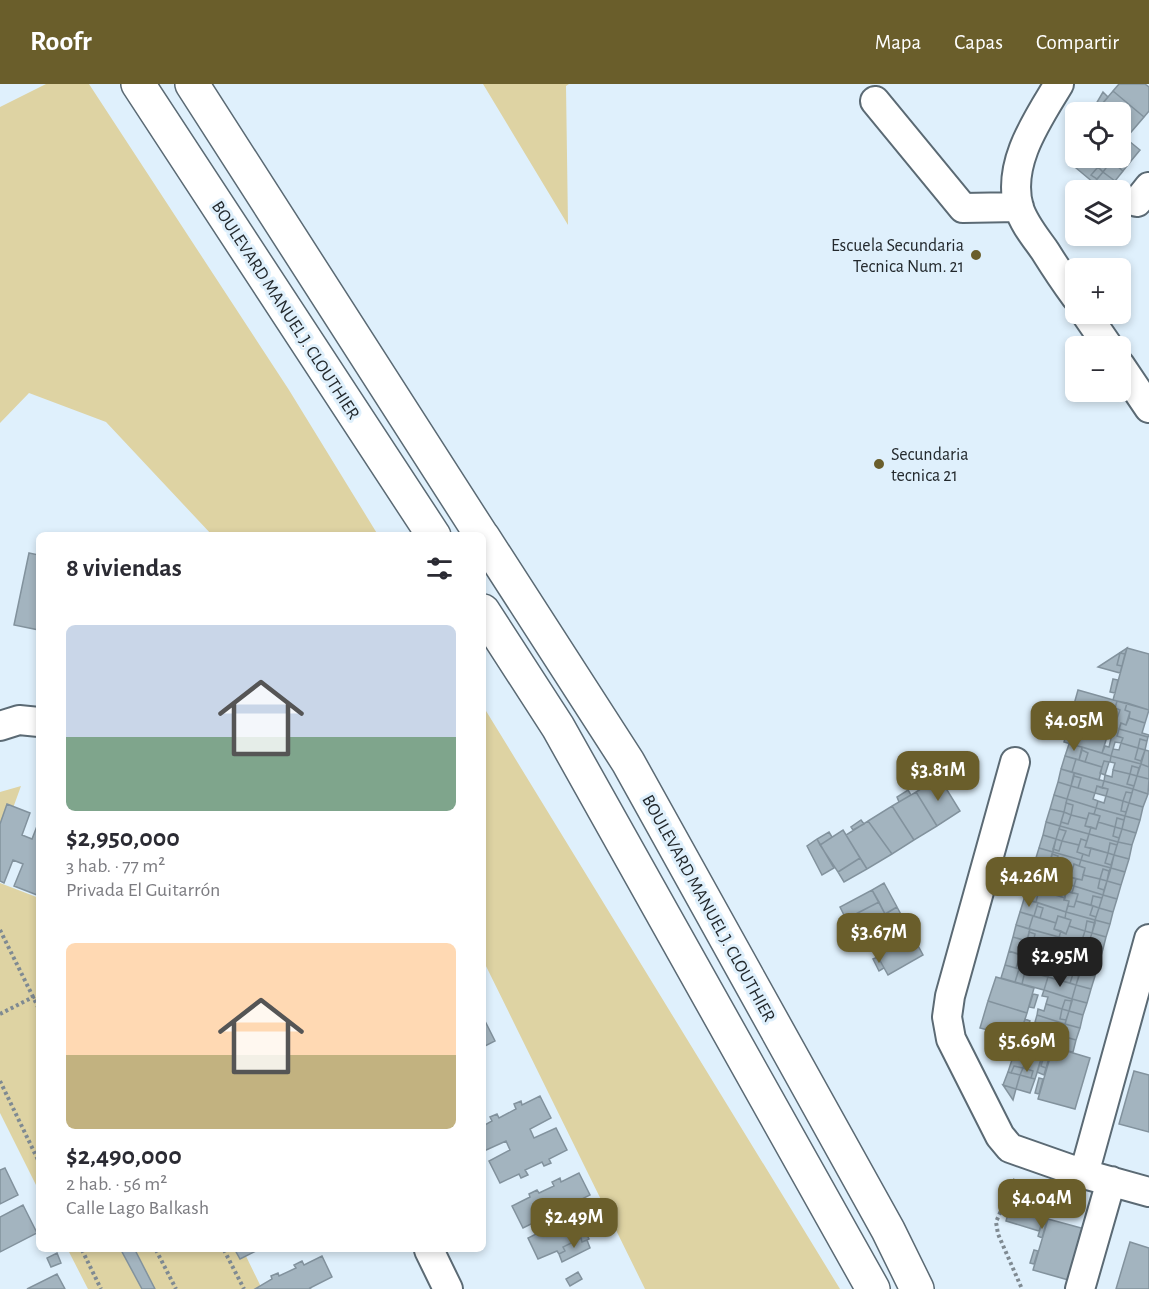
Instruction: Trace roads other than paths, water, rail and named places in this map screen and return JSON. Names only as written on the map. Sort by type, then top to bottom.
[{"type":"main road","name":"BOULEVARD MANUEL J. CLOUTHIER","points":[[138,84],[431,532]]},
{"type":"main road","name":"BOULEVARD MANUEL J. CLOUTHIER","points":[[192,84],[480,532]]},
{"type":"main road","name":"BOULEVARD MANUEL J. CLOUTHIER","points":[[486,541],[628,762],[888,1230],[917,1289]]},
{"type":"main road","points":[[486,616],[558,727],[873,1289]]},
{"type":"street","points":[[1059,84],[1026,145],[1019,166],[1016,186],[1019,207],[1029,228],[1065,281]]},
{"type":"street","points":[[875,101],[963,208],[1019,207]]},
{"type":"street","points":[[1131,381],[1149,408]]},
{"type":"street","points":[[0,726],[19,720],[36,722]]},
{"type":"street","points":[[1015,762],[950,996],[947,1017],[951,1039],[1000,1136],[1018,1151],[1149,1192]]},
{"type":"street","points":[[1080,1289],[1097,1177],[1149,939]]},
{"type":"street","points":[[430,1252],[448,1289]]},
{"type":"place","name":"Escuela Secundaria Tecnica Num. 21","points":[[976,255]]},
{"type":"place","name":"Secundaria tecnica 21","points":[[879,464]]}]
